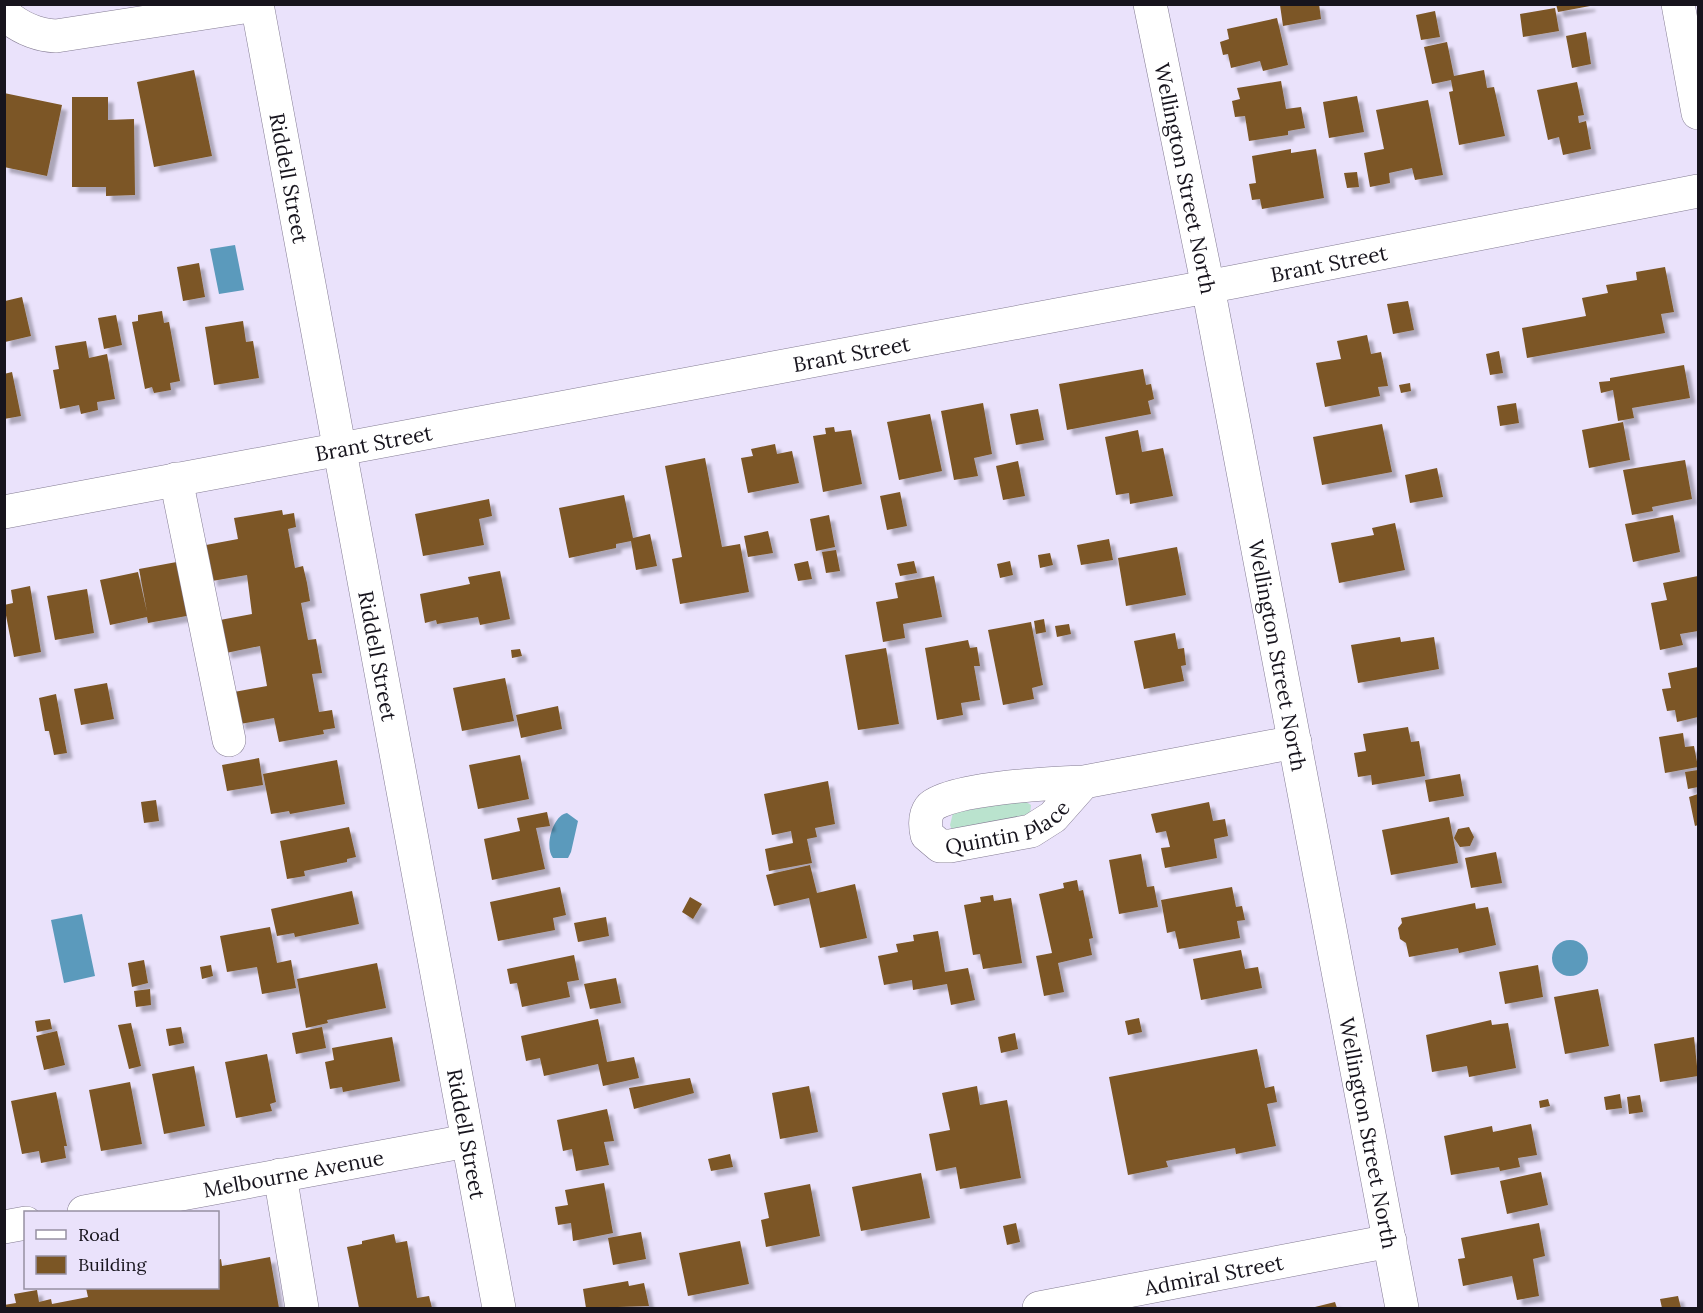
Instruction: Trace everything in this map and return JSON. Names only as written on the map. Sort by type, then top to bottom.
[{"type":"street","name":"Wellington Street North","points":[[1150,4],[1208,287],[1402,1308]]},
{"type":"street","points":[[1678,4],[1698,113]]},
{"type":"street","points":[[4,14],[39,35],[57,36],[257,5]]},
{"type":"street","name":"Riddell Street","points":[[257,5],[499,1308]]},
{"type":"street","name":"Brant Street","points":[[4,512],[1208,287],[1698,191]]},
{"type":"street","points":[[176,479],[229,740]]},
{"type":"street","name":"Quintin Place","points":[[1084,782],[1295,742]]},
{"type":"street","name":"Melbourne Avenue","points":[[89,1211],[467,1141]]},
{"type":"street","points":[[280,1175],[302,1308]]},
{"type":"street","points":[[4,1227],[24,1223]]},
{"type":"street","name":"Admiral Street","points":[[1039,1308],[1390,1241]]},
{"type":"green space","points":[[1023,800],[1031,805],[1030,815],[952,830],[950,825],[953,813]]},
{"type":"water","points":[[235,245],[244,290],[219,294],[210,249]]},
{"type":"water","points":[[567,813],[578,821],[571,852],[568,858],[553,858],[549,847],[551,832],[558,819]]},
{"type":"water","points":[[82,914],[95,976],[64,983],[51,920]]},
{"type":"water","points":[[1570,940],[1583,945],[1588,958],[1583,971],[1570,976],[1557,971],[1552,958],[1557,945]]},
{"type":"building","points":[[1319,4],[1321,19],[1283,26],[1280,5]]},
{"type":"building","points":[[1556,4],[1590,4],[1590,6],[1558,12]]},
{"type":"building","points":[[1555,8],[1559,31],[1523,37],[1520,14]]},
{"type":"building","points":[[1435,11],[1440,37],[1421,40],[1416,15]]},
{"type":"building","points":[[1277,18],[1288,65],[1263,71],[1260,61],[1231,68],[1228,54],[1223,55],[1220,42],[1229,39],[1227,29]]},
{"type":"building","points":[[1586,32],[1591,64],[1572,68],[1566,36]]},
{"type":"building","points":[[1447,42],[1454,76],[1484,70],[1487,88],[1494,87],[1505,136],[1459,145],[1449,92],[1453,91],[1451,80],[1432,84],[1424,47]]},
{"type":"building","points":[[194,70],[212,156],[154,167],[137,82]]},
{"type":"building","points":[[1281,81],[1286,109],[1301,107],[1305,128],[1288,131],[1288,135],[1249,141],[1245,116],[1235,117],[1232,101],[1240,99],[1237,88]]},
{"type":"building","points":[[1577,82],[1584,115],[1578,116],[1579,123],[1586,121],[1591,149],[1563,155],[1559,137],[1548,140],[1537,90]]},
{"type":"building","points":[[4,93],[62,105],[47,176],[4,167]]},
{"type":"building","points":[[1357,96],[1364,132],[1329,138],[1323,102]]},
{"type":"building","points":[[72,97],[108,97],[108,120],[134,119],[135,195],[106,196],[106,187],[72,187]]},
{"type":"building","points":[[1428,100],[1443,175],[1415,180],[1412,168],[1389,173],[1390,183],[1370,187],[1364,153],[1384,149],[1376,110]]},
{"type":"building","points":[[1291,149],[1291,153],[1316,149],[1324,198],[1262,209],[1260,199],[1252,200],[1249,184],[1256,183],[1252,156]]},
{"type":"building","points":[[1357,172],[1359,187],[1347,188],[1344,173]]},
{"type":"building","points":[[199,263],[205,297],[183,301],[177,267]]},
{"type":"building","points":[[1665,267],[1674,312],[1661,314],[1665,333],[1527,358],[1522,328],[1586,316],[1582,298],[1608,293],[1606,285],[1637,280],[1636,272]]},
{"type":"building","points":[[22,297],[31,336],[5,342],[5,301]]},
{"type":"building","points":[[1408,301],[1414,330],[1393,334],[1387,304]]},
{"type":"building","points":[[162,311],[164,323],[169,322],[180,381],[170,383],[171,390],[154,393],[152,387],[145,389],[132,322],[138,321],[138,315]]},
{"type":"building","points":[[116,315],[122,345],[104,349],[98,318]]},
{"type":"building","points":[[243,321],[246,342],[253,341],[259,378],[214,385],[205,327]]},
{"type":"building","points":[[1367,335],[1371,354],[1381,352],[1388,386],[1378,387],[1380,396],[1325,407],[1316,363],[1341,359],[1337,341]]},
{"type":"building","points":[[86,341],[89,358],[107,354],[115,399],[97,402],[98,410],[81,414],[79,405],[60,409],[53,370],[59,369],[55,346]]},
{"type":"building","points":[[1499,351],[1503,373],[1490,375],[1486,354]]},
{"type":"building","points":[[1684,365],[1690,398],[1632,408],[1634,418],[1618,421],[1613,390],[1601,393],[1599,382],[1610,381],[1610,378]]},
{"type":"building","points":[[1143,369],[1146,385],[1151,384],[1154,399],[1148,401],[1151,414],[1067,430],[1059,384]]},
{"type":"building","points":[[12,372],[21,416],[4,419],[4,374]]},
{"type":"building","points":[[1410,383],[1411,391],[1401,393],[1399,385]]},
{"type":"building","points":[[983,403],[992,454],[974,458],[978,476],[954,480],[941,411]]},
{"type":"building","points":[[1516,403],[1519,423],[1500,426],[1497,406]]},
{"type":"building","points":[[1038,409],[1044,440],[1016,445],[1010,414]]},
{"type":"building","points":[[930,414],[942,471],[899,480],[887,422]]},
{"type":"building","points":[[1623,422],[1630,460],[1589,468],[1582,430]]},
{"type":"building","points":[[1382,424],[1392,472],[1322,485],[1313,437]]},
{"type":"building","points":[[834,427],[835,432],[851,430],[862,484],[823,492],[813,436],[826,434],[825,428]]},
{"type":"building","points":[[1138,430],[1142,452],[1163,448],[1173,496],[1130,504],[1129,493],[1116,495],[1105,437]]},
{"type":"building","points":[[775,444],[777,454],[792,451],[799,483],[748,493],[741,458],[753,456],[751,449]]},
{"type":"building","points":[[705,458],[722,547],[740,544],[749,592],[680,604],[672,559],[682,557],[665,466]]},
{"type":"building","points":[[1685,460],[1692,499],[1652,507],[1653,511],[1632,515],[1623,470]]},
{"type":"building","points":[[1018,461],[1025,496],[1003,500],[996,466]]},
{"type":"building","points":[[1437,468],[1443,497],[1410,503],[1405,475]]},
{"type":"building","points":[[900,492],[907,526],[887,530],[880,496]]},
{"type":"building","points":[[624,495],[633,538],[650,534],[657,566],[636,570],[631,541],[616,544],[616,548],[569,558],[559,508]]},
{"type":"building","points":[[489,499],[492,516],[479,519],[484,545],[423,556],[415,514]]},
{"type":"building","points":[[282,510],[283,515],[294,513],[296,527],[288,529],[295,568],[303,566],[307,583],[310,601],[301,603],[308,640],[316,639],[322,673],[312,674],[319,712],[332,710],[335,728],[323,730],[324,734],[279,742],[274,718],[240,724],[234,692],[267,686],[260,646],[226,653],[220,620],[252,614],[247,575],[212,581],[206,545],[238,539],[234,518]]},
{"type":"building","points":[[829,515],[835,547],[816,551],[810,519]]},
{"type":"building","points":[[1673,515],[1680,552],[1633,562],[1625,524]]},
{"type":"building","points":[[1395,523],[1405,570],[1339,583],[1331,543],[1374,535],[1372,528]]},
{"type":"building","points":[[768,531],[773,553],[748,557],[744,536]]},
{"type":"building","points":[[1109,539],[1113,560],[1081,565],[1077,545]]},
{"type":"building","points":[[1177,547],[1186,595],[1126,606],[1118,558]]},
{"type":"building","points":[[836,550],[840,571],[826,573],[822,552]]},
{"type":"building","points":[[1050,553],[1053,565],[1040,568],[1038,555]]},
{"type":"building","points":[[182,561],[192,615],[148,623],[147,617],[110,625],[100,580],[138,572],[147,612],[139,569]]},
{"type":"building","points":[[808,561],[812,579],[798,581],[794,564]]},
{"type":"building","points":[[914,561],[917,573],[900,576],[897,564]]},
{"type":"building","points":[[1010,561],[1013,575],[1000,578],[997,564]]},
{"type":"building","points":[[500,571],[510,619],[480,625],[478,617],[437,624],[436,620],[425,623],[420,594],[470,584],[468,577]]},
{"type":"building","points":[[934,576],[942,617],[903,624],[905,638],[883,642],[876,602],[898,598],[895,583]]},
{"type":"building","points":[[1698,576],[1698,631],[1680,634],[1683,645],[1660,650],[1651,603],[1667,600],[1663,583]]},
{"type":"building","points":[[30,586],[41,652],[14,657],[4,605],[13,603],[11,590]]},
{"type":"building","points":[[87,589],[94,633],[55,640],[47,596]]},
{"type":"building","points":[[1044,619],[1046,632],[1036,634],[1034,621]]},
{"type":"building","points":[[1031,622],[1043,685],[1032,688],[1034,699],[1003,705],[988,630]]},
{"type":"building","points":[[1069,624],[1071,634],[1057,637],[1055,626]]},
{"type":"building","points":[[1175,633],[1178,649],[1184,648],[1186,665],[1181,666],[1184,681],[1144,689],[1134,641]]},
{"type":"building","points":[[1400,637],[1401,642],[1434,637],[1439,669],[1358,683],[1351,645]]},
{"type":"building","points":[[968,640],[970,648],[977,647],[980,666],[974,666],[980,700],[961,703],[963,715],[937,720],[925,648]]},
{"type":"building","points":[[886,648],[899,724],[858,730],[845,655]]},
{"type":"building","points":[[520,649],[522,656],[512,658],[511,650]]},
{"type":"building","points":[[1698,667],[1698,717],[1677,722],[1675,710],[1667,711],[1662,689],[1671,688],[1668,673]]},
{"type":"building","points":[[505,678],[514,721],[462,731],[453,688]]},
{"type":"building","points":[[107,683],[114,719],[81,725],[74,689]]},
{"type":"building","points":[[56,694],[67,753],[54,755],[49,731],[45,731],[39,698]]},
{"type":"building","points":[[558,706],[562,729],[521,738],[516,715]]},
{"type":"building","points":[[1408,727],[1411,742],[1419,741],[1425,776],[1372,785],[1371,775],[1358,777],[1354,753],[1366,751],[1363,734]]},
{"type":"building","points":[[1683,733],[1685,747],[1694,746],[1698,767],[1665,773],[1659,737]]},
{"type":"building","points":[[520,755],[529,799],[478,809],[469,765]]},
{"type":"building","points":[[259,758],[263,785],[227,791],[222,765]]},
{"type":"building","points":[[337,760],[345,804],[290,814],[289,811],[271,814],[263,774]]},
{"type":"building","points":[[1698,770],[1698,787],[1688,789],[1685,772]]},
{"type":"building","points":[[1460,774],[1464,796],[1429,802],[1425,780]]},
{"type":"building","points":[[828,781],[835,824],[815,828],[817,837],[807,839],[812,863],[769,871],[765,849],[793,843],[791,831],[772,835],[764,794]]},
{"type":"building","points":[[1698,794],[1698,825],[1695,826],[1689,797]]},
{"type":"building","points":[[156,800],[159,821],[144,823],[141,802]]},
{"type":"building","points":[[1209,802],[1213,821],[1225,819],[1228,836],[1214,839],[1217,858],[1165,868],[1161,848],[1170,847],[1166,831],[1156,833],[1151,814]]},
{"type":"building","points":[[547,812],[550,826],[536,828],[545,869],[492,880],[484,839],[520,831],[517,818]]},
{"type":"building","points":[[1449,817],[1458,863],[1391,875],[1382,830]]},
{"type":"building","points":[[349,827],[356,857],[347,859],[347,862],[304,871],[305,876],[287,879],[280,841]]},
{"type":"building","points":[[1469,827],[1474,837],[1470,846],[1460,847],[1454,838],[1458,829]]},
{"type":"building","points":[[1496,852],[1502,883],[1471,888],[1465,858]]},
{"type":"building","points":[[1141,854],[1147,887],[1154,886],[1158,907],[1119,914],[1109,860]]},
{"type":"building","points":[[810,865],[817,893],[855,884],[867,938],[820,948],[809,898],[774,906],[766,875]]},
{"type":"building","points":[[1077,880],[1079,891],[1083,890],[1093,938],[1089,939],[1092,955],[1058,963],[1064,992],[1044,996],[1036,956],[1052,953],[1039,894],[1064,888],[1063,883]]},
{"type":"building","points":[[560,887],[566,915],[553,918],[555,930],[498,941],[490,902]]},
{"type":"building","points":[[1232,887],[1236,907],[1242,906],[1245,920],[1237,921],[1240,938],[1179,949],[1175,931],[1167,933],[1161,900]]},
{"type":"building","points":[[352,891],[359,924],[295,937],[294,933],[277,936],[271,909]]},
{"type":"building","points":[[993,895],[994,901],[1011,898],[1022,963],[983,969],[980,954],[973,955],[964,905],[981,902],[980,897]]},
{"type":"building","points":[[690,897],[702,904],[693,919],[682,912]]},
{"type":"building","points":[[1475,903],[1476,909],[1488,907],[1496,945],[1459,953],[1458,948],[1409,957],[1406,943],[1400,939],[1398,928],[1402,923],[1401,918]]},
{"type":"building","points":[[606,917],[609,936],[578,942],[574,923]]},
{"type":"building","points":[[270,927],[277,963],[291,960],[296,988],[262,994],[257,967],[227,972],[220,936]]},
{"type":"building","points":[[938,931],[945,972],[968,968],[975,1000],[951,1005],[947,984],[913,990],[912,980],[884,985],[878,956],[898,952],[896,944],[914,941],[913,935]]},
{"type":"building","points":[[1241,950],[1245,969],[1258,967],[1262,988],[1201,1000],[1193,959]]},
{"type":"building","points":[[574,955],[579,980],[567,982],[570,997],[522,1007],[517,983],[510,984],[507,969]]},
{"type":"building","points":[[144,960],[148,983],[132,987],[128,963]]},
{"type":"building","points":[[377,963],[386,1008],[327,1020],[328,1023],[306,1028],[297,979]]},
{"type":"building","points":[[211,965],[213,976],[202,979],[200,967]]},
{"type":"building","points":[[1538,965],[1543,997],[1505,1004],[1499,972]]},
{"type":"building","points":[[616,978],[621,1003],[590,1009],[584,984]]},
{"type":"building","points":[[150,989],[151,1005],[136,1007],[134,991]]},
{"type":"building","points":[[1598,989],[1609,1046],[1565,1054],[1554,997]]},
{"type":"building","points":[[1139,1018],[1142,1032],[1128,1035],[1125,1021]]},
{"type":"building","points":[[50,1019],[52,1029],[37,1032],[35,1021]]},
{"type":"building","points":[[598,1019],[607,1062],[634,1057],[639,1078],[603,1086],[598,1064],[544,1076],[540,1058],[526,1061],[521,1036]]},
{"type":"building","points":[[1491,1020],[1492,1025],[1508,1023],[1516,1068],[1469,1077],[1467,1066],[1432,1072],[1426,1035]]},
{"type":"building","points":[[131,1023],[141,1066],[129,1069],[118,1025]]},
{"type":"building","points":[[181,1027],[184,1043],[169,1046],[166,1029]]},
{"type":"building","points":[[322,1027],[326,1048],[296,1054],[292,1033]]},
{"type":"building","points":[[57,1031],[65,1065],[44,1070],[36,1036]]},
{"type":"building","points":[[1015,1033],[1018,1049],[1001,1053],[998,1037]]},
{"type":"building","points":[[392,1037],[400,1081],[343,1092],[342,1087],[330,1089],[325,1062],[334,1060],[332,1048]]},
{"type":"building","points":[[1694,1037],[1698,1076],[1660,1082],[1654,1044]]},
{"type":"building","points":[[1257,1049],[1265,1088],[1274,1086],[1277,1102],[1267,1104],[1276,1146],[1236,1154],[1235,1148],[1166,1161],[1168,1167],[1128,1175],[1109,1077]]},
{"type":"building","points":[[267,1054],[276,1102],[270,1104],[272,1111],[236,1118],[225,1062]]},
{"type":"building","points":[[194,1066],[205,1126],[164,1134],[152,1074]]},
{"type":"building","points":[[690,1078],[694,1093],[634,1109],[629,1088]]},
{"type":"building","points":[[130,1082],[142,1144],[101,1151],[89,1090]]},
{"type":"building","points":[[809,1086],[818,1132],[780,1139],[772,1093]]},
{"type":"building","points":[[977,1086],[980,1105],[1007,1100],[1021,1178],[960,1189],[956,1167],[936,1171],[929,1134],[950,1130],[942,1093]]},
{"type":"building","points":[[56,1092],[67,1146],[64,1146],[66,1158],[41,1163],[39,1151],[22,1154],[11,1101]]},
{"type":"building","points":[[1620,1094],[1622,1108],[1606,1110],[1604,1097]]},
{"type":"building","points":[[1640,1095],[1643,1112],[1629,1114],[1627,1097]]},
{"type":"building","points":[[1548,1099],[1550,1106],[1540,1108],[1539,1101]]},
{"type":"building","points":[[607,1109],[614,1141],[604,1142],[609,1165],[576,1171],[572,1149],[563,1151],[557,1120]]},
{"type":"building","points":[[1531,1124],[1537,1155],[1518,1158],[1520,1167],[1500,1171],[1499,1167],[1451,1175],[1444,1136],[1492,1126],[1493,1132]]},
{"type":"building","points":[[730,1154],[733,1167],[711,1171],[708,1159]]},
{"type":"building","points":[[1541,1172],[1548,1205],[1507,1214],[1500,1181]]},
{"type":"building","points":[[921,1173],[930,1218],[861,1231],[852,1187]]},
{"type":"building","points":[[604,1183],[613,1233],[573,1241],[571,1223],[558,1225],[555,1207],[568,1205],[565,1190]]},
{"type":"building","points":[[810,1184],[820,1236],[766,1247],[761,1220],[769,1218],[764,1193]]},
{"type":"building","points":[[1016,1223],[1020,1242],[1007,1245],[1003,1226]]},
{"type":"building","points":[[1539,1223],[1545,1256],[1533,1259],[1539,1296],[1517,1300],[1512,1276],[1463,1286],[1458,1259],[1465,1258],[1461,1238]]},
{"type":"building","points":[[641,1232],[646,1259],[613,1265],[608,1238]]},
{"type":"building","points":[[394,1234],[396,1243],[407,1241],[417,1298],[429,1296],[432,1308],[359,1308],[347,1247]]},
{"type":"building","points":[[740,1241],[749,1284],[688,1296],[679,1253]]},
{"type":"building","points":[[270,1257],[279,1308],[4,1308],[4,1305],[16,1303],[14,1294],[37,1290],[39,1302],[51,1299],[52,1304],[88,1297],[86,1289],[219,1289],[219,1260],[221,1259],[222,1266]]},
{"type":"building","points":[[628,1281],[629,1286],[644,1283],[649,1306],[586,1308],[583,1289]]},
{"type":"building","points":[[1678,1296],[1681,1308],[1662,1308],[1660,1299]]},
{"type":"building","points":[[1335,1302],[1337,1308],[1311,1308]]}]
